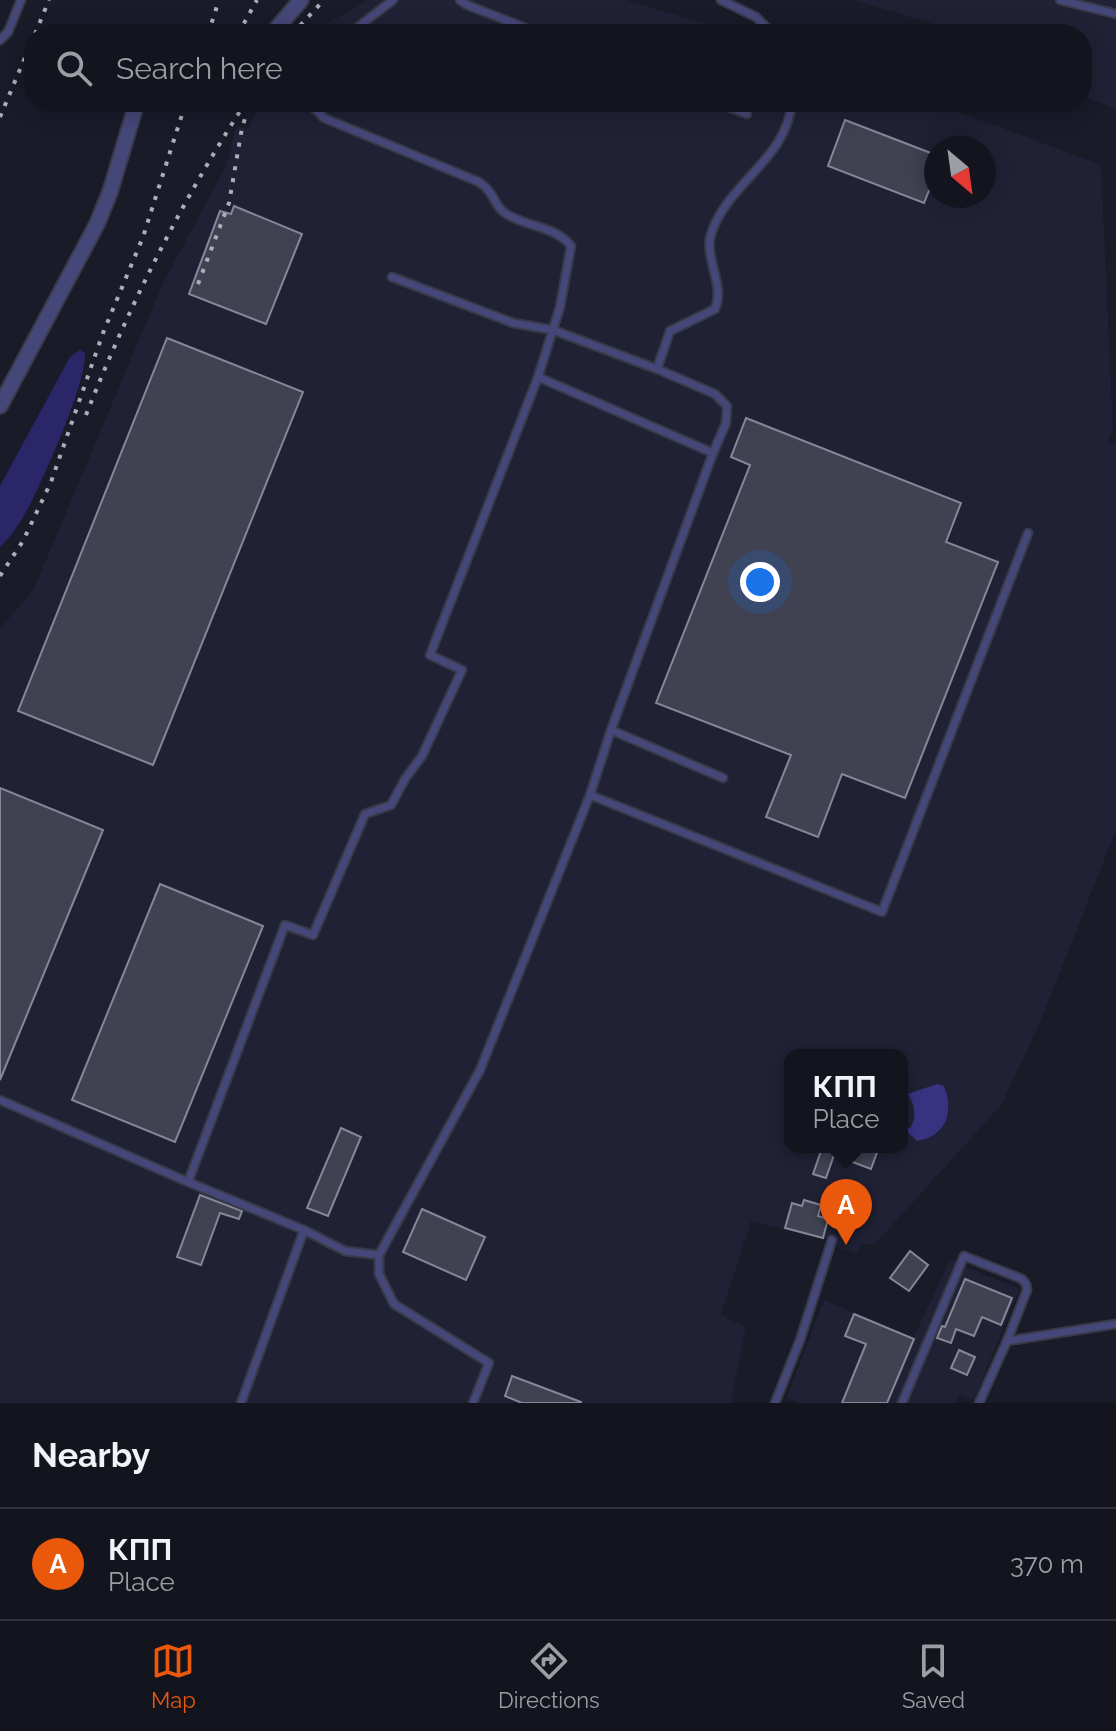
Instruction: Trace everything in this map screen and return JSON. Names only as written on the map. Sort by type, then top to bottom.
[{"type":"street","points":[[281,24],[301,0]]},
{"type":"street","points":[[0,406],[97,224],[134,112]]},
{"type":"lane","points":[[0,40],[8,32],[21,0]]},
{"type":"lane","points":[[362,24],[393,0]]},
{"type":"lane","points":[[721,0],[756,17],[763,24]]},
{"type":"lane","points":[[1060,0],[1116,14]]},
{"type":"lane","points":[[465,2],[517,24]]},
{"type":"lane","points":[[188,1182],[285,925],[313,935],[365,814],[391,805],[422,756],[462,670],[430,655],[538,377],[566,279],[571,246],[554,232],[511,218],[502,211],[492,190],[479,182],[324,118],[318,112]]},
{"type":"lane","points":[[742,112],[747,114]]},
{"type":"lane","points":[[657,369],[670,331],[715,309],[719,298],[710,257],[711,234],[723,208],[766,162],[783,136],[791,112]]},
{"type":"lane","points":[[392,277],[513,323],[553,330],[657,369],[715,394],[727,406],[726,423],[611,730],[590,795],[480,1070],[379,1255],[379,1274],[394,1304],[489,1363],[473,1403]]},
{"type":"lane","points":[[538,377],[713,453]]},
{"type":"lane","points":[[590,795],[882,912],[1028,533]]},
{"type":"lane","points":[[611,730],[723,778]]},
{"type":"lane","points":[[0,1100],[304,1230],[345,1251],[379,1255]]},
{"type":"lane","points":[[241,1403],[304,1230]]},
{"type":"lane","points":[[775,1403],[800,1340],[832,1240]]},
{"type":"lane","points":[[902,1403],[964,1256],[1022,1279],[1027,1290],[979,1403]]},
{"type":"lane","points":[[1007,1341],[1116,1324]]},
{"type":"shaded area","points":[[368,0],[626,0],[705,24],[326,24]]},
{"type":"shaded area","points":[[854,0],[1116,0],[1116,109],[1092,100],[1092,24],[934,24]]},
{"type":"shaded area","points":[[256,112],[959,112],[1101,165],[1113,431],[1108,440],[1116,445],[1116,830],[1040,1022],[1002,1104],[874,1245],[863,1243],[856,1253],[837,1247],[838,1242],[751,1221],[721,1315],[746,1327],[731,1403],[0,1403],[0,628],[33,591],[163,283],[226,166],[236,126],[248,129]]},
{"type":"shaded area","points":[[80,350],[85,353],[84,367],[62,432],[26,512],[0,547],[0,486],[70,357]]},
{"type":"shaded area","points":[[937,1084],[944,1086],[948,1113],[946,1121],[935,1134],[917,1141],[908,1133],[914,1115],[908,1094]]},
{"type":"shaded area","points":[[950,1260],[1019,1289],[974,1400],[959,1395],[955,1403],[801,1403],[787,1397],[824,1300],[913,1339]]},
{"type":"building","points":[[845,120],[924,150],[924,203],[828,166]]},
{"type":"building","points":[[234,206],[302,234],[266,324],[189,294],[220,211],[231,214]]},
{"type":"building","points":[[167,338],[303,392],[153,765],[18,711]]},
{"type":"building","points":[[746,418],[961,503],[946,542],[998,562],[905,798],[842,774],[818,837],[766,817],[791,755],[656,703],[750,465],[731,457]]},
{"type":"building","points":[[0,788],[103,830],[0,1080]]},
{"type":"building","points":[[160,884],[263,926],[175,1142],[72,1100]]},
{"type":"building","points":[[341,1128],[361,1137],[328,1216],[307,1208]]},
{"type":"building","points":[[820,1153],[877,1153],[871,1169],[834,1155],[826,1178],[813,1174]]},
{"type":"building","points":[[200,1195],[242,1211],[239,1219],[220,1213],[201,1265],[177,1257]]},
{"type":"building","points":[[804,1200],[821,1205],[818,1216],[828,1219],[823,1238],[785,1228],[792,1203],[802,1206]]},
{"type":"building","points":[[422,1209],[485,1237],[466,1280],[403,1252]]},
{"type":"building","points":[[910,1251],[928,1265],[909,1291],[890,1278]]},
{"type":"building","points":[[965,1279],[1012,1298],[1001,1325],[982,1317],[974,1336],[956,1329],[951,1343],[937,1338],[942,1326],[945,1327]]},
{"type":"building","points":[[854,1314],[914,1339],[887,1403],[842,1403],[866,1344],[845,1336]]},
{"type":"building","points":[[959,1350],[975,1357],[967,1375],[951,1368]]},
{"type":"building","points":[[512,1376],[581,1403],[522,1403],[505,1396]]},
{"type":"railway","points":[[39,24],[49,0]]},
{"type":"railway","points":[[211,24],[219,0]]},
{"type":"railway","points":[[244,24],[257,0]]},
{"type":"railway","points":[[301,24],[324,0]]},
{"type":"railway","points":[[0,117],[24,60]]},
{"type":"railway","points":[[0,576],[23,541],[51,482],[103,333],[143,237],[183,112]]},
{"type":"railway","points":[[86,415],[158,254],[240,112]]},
{"type":"railway","points":[[198,284],[229,203],[247,112]]},
{"type":"place","name":"КПП","points":[[846,1245]]}]
